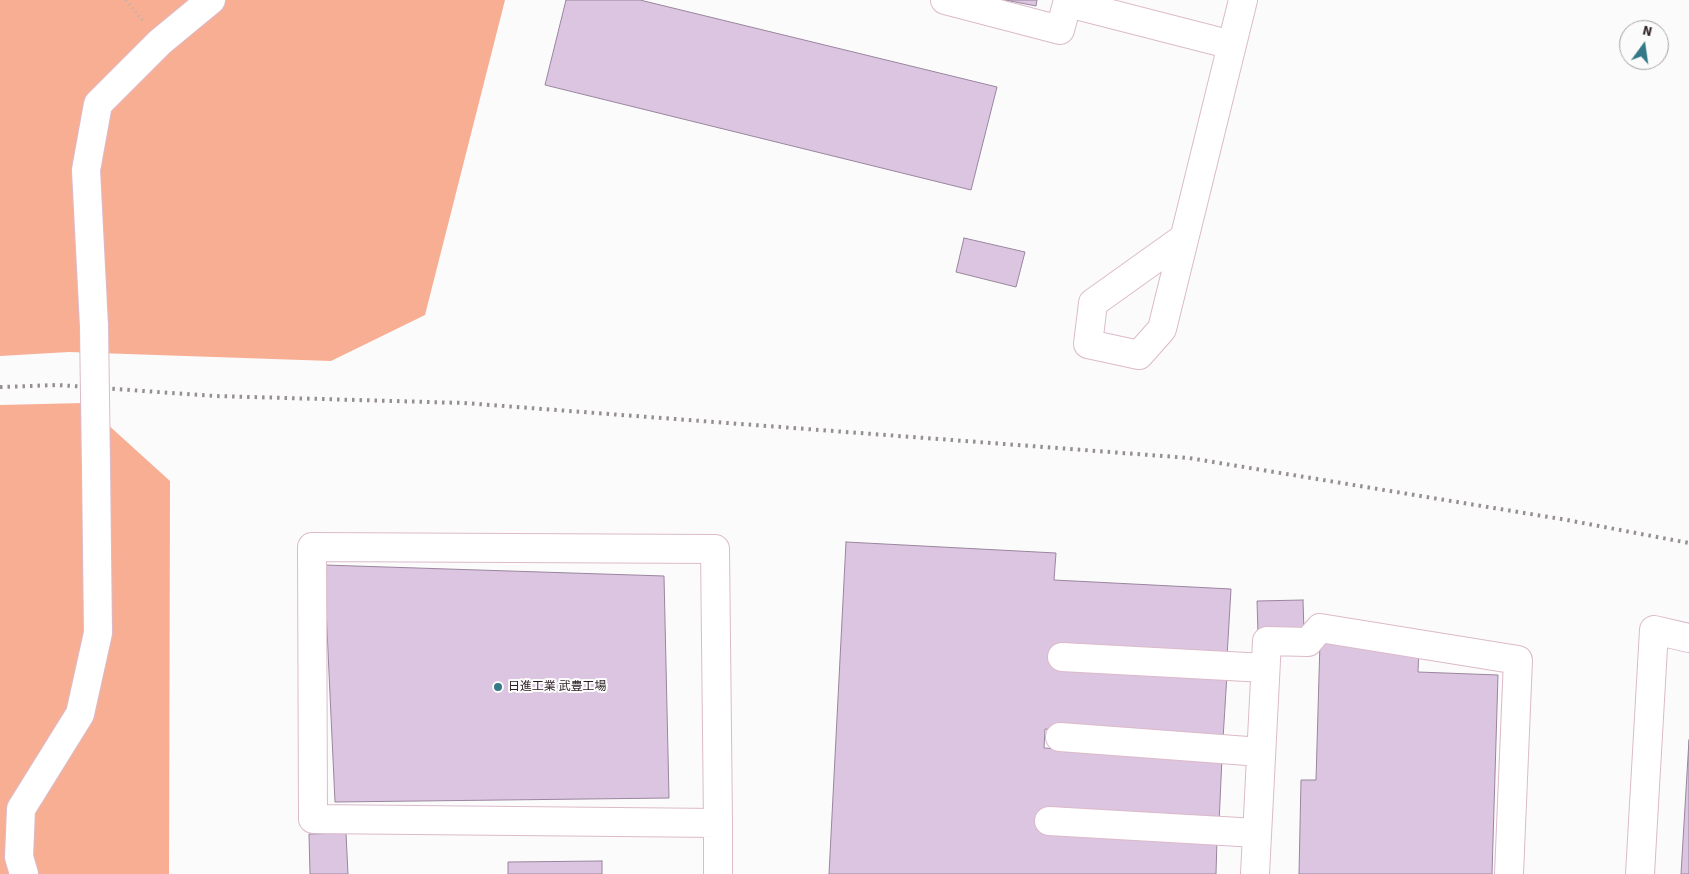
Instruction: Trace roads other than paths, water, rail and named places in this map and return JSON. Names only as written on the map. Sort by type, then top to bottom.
[{"type":"street","points":[[24,874],[19,857],[22,809],[80,714],[98,633],[94,326],[86,170],[98,104],[160,42],[211,0]]},
{"type":"street","points":[[945,0],[1060,30],[1068,2],[1232,45]]},
{"type":"street","points":[[1184,238],[1243,0]]},
{"type":"street","points":[[718,823],[313,819],[312,547],[715,549],[718,823],[718,874]]},
{"type":"street","points":[[1254,874],[1267,642],[1308,642],[1320,628],[1518,660],[1509,874]]},
{"type":"street","points":[[1640,874],[1654,630],[1689,638]]},
{"type":"street","points":[[1062,657],[1265,668]]},
{"type":"street","points":[[1060,737],[1261,752]]},
{"type":"street","points":[[1049,822],[1257,833]]},
{"type":"railway","points":[[0,387],[58,385],[215,396],[464,403],[1189,458],[1567,520],[1689,543]]},
{"type":"place","name":"日進工業 武豊工場","points":[[498,687]]}]
